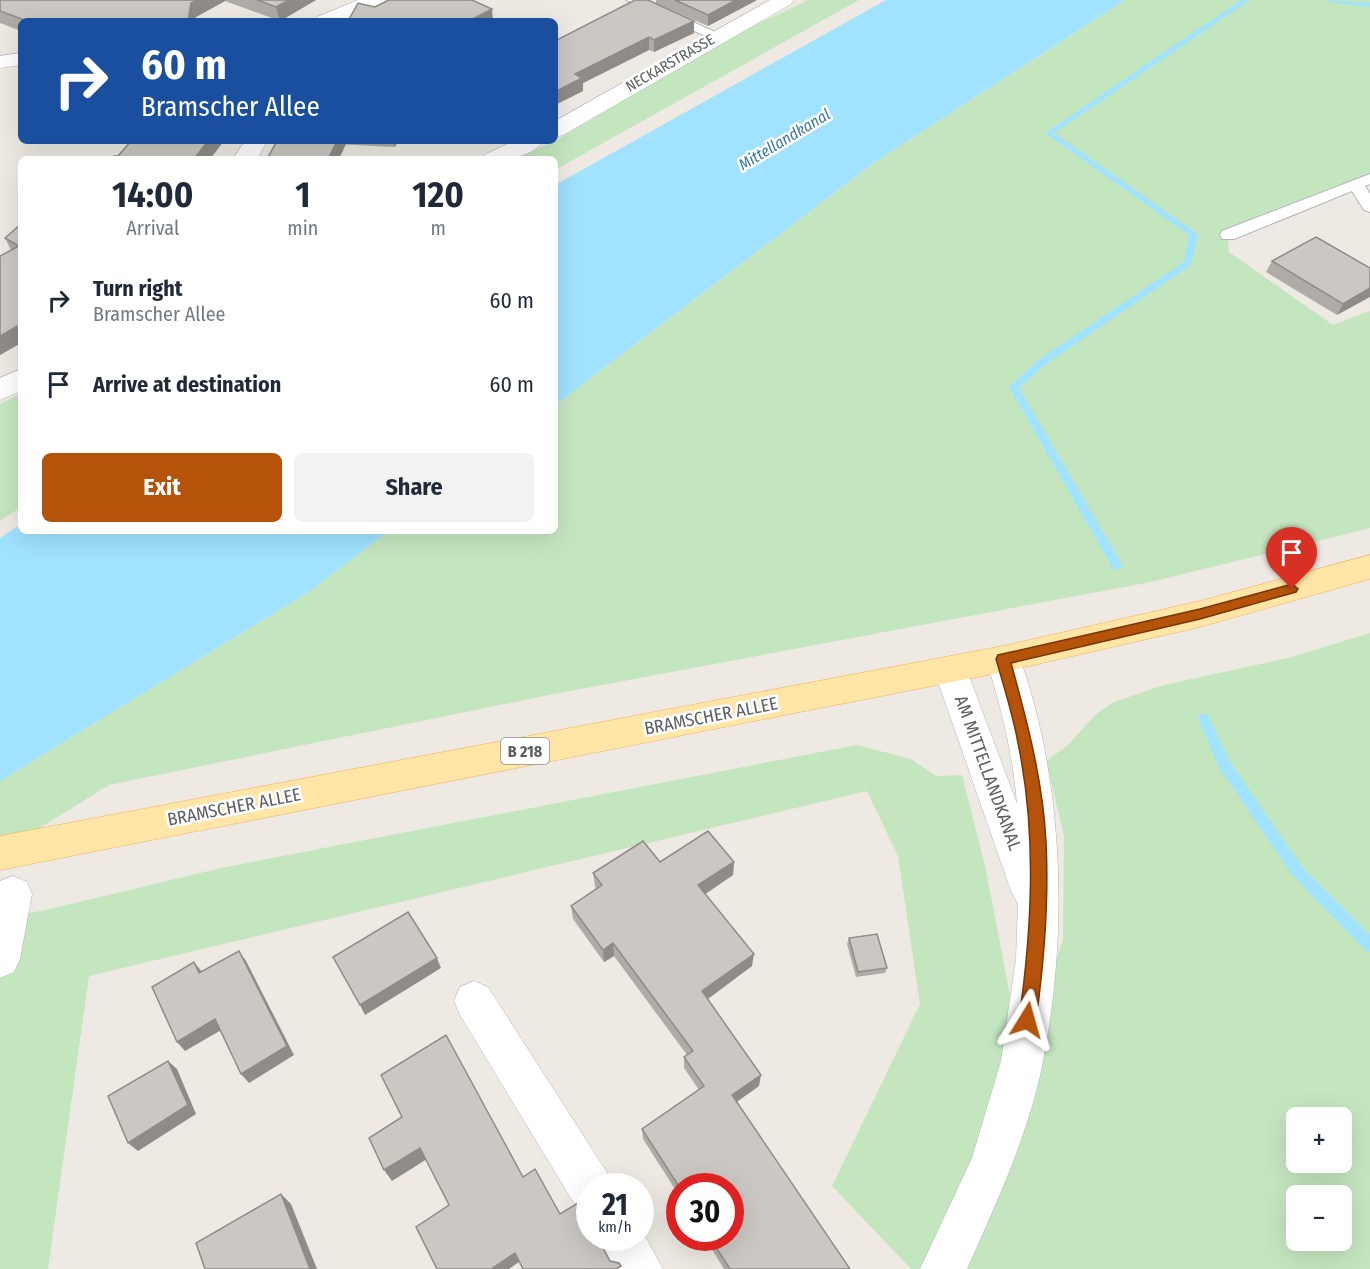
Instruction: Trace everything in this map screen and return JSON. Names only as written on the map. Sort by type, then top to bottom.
[{"type":"main road","name":"BRAMSCHER ALLEE","points":[[0,853],[951,670],[1200,614],[1370,567]]},
{"type":"street","points":[[331,18],[375,0]]},
{"type":"street","name":"NECKARSTRASSE","points":[[558,128],[784,0]]},
{"type":"street","points":[[0,62],[18,59]]},
{"type":"street","points":[[500,156],[526,144]]},
{"type":"street","points":[[0,391],[18,380]]},
{"type":"street","name":"AM MITTELLANDKANAL","points":[[943,1269],[992,1163],[1022,1061],[1036,959],[1039,842],[1033,779],[1017,703],[1003,659]]},
{"type":"street","name":"AM MITTELLANDKANAL","points":[[951,670],[1036,911]]},
{"type":"street","points":[[0,959],[13,894]]},
{"type":"street","points":[[474,1001],[581,1173]]},
{"type":"street","points":[[629,1251],[640,1269]]},
{"type":"lane","points":[[633,0],[717,36]]},
{"type":"lane","points":[[1228,235],[1363,182],[1370,207]]},
{"type":"green space","points":[[808,0],[859,0],[558,168],[558,156],[521,156],[548,144],[558,144],[558,139],[726,39]]},
{"type":"green space","points":[[1125,0],[1370,0],[1370,179],[1228,235],[1229,252],[1333,325],[1370,311],[1370,528],[1151,582],[549,695],[109,785],[0,853],[0,781],[307,593],[385,534],[558,534],[558,403],[875,162]]},
{"type":"green space","points":[[18,395],[18,509],[0,521],[0,404]]},
{"type":"green space","points":[[1370,633],[1370,1269],[911,1269],[832,1186],[920,1004],[898,856],[867,791],[89,976],[48,1269],[0,1269],[0,918],[46,910],[221,868],[857,745],[911,759],[936,776],[962,775],[986,870],[1022,1059],[1063,940],[1064,836],[1046,761],[1068,745],[1095,715],[1114,702],[1164,685],[1292,657]]},
{"type":"water","name":"Mittellandkanal","points":[[886,0],[1125,0],[875,162],[558,403],[558,183]]},
{"type":"water","points":[[18,526],[18,534],[385,534],[307,593],[0,781],[0,538]]},
{"type":"building","points":[[0,0],[198,0],[191,3],[188,18],[19,18],[0,11]]},
{"type":"building","points":[[257,0],[289,0],[276,7]]},
{"type":"building","points":[[389,0],[472,0],[492,9],[475,18],[350,18],[358,3],[375,7]]},
{"type":"building","points":[[635,0],[648,0],[694,21],[654,40],[649,37],[575,74],[582,78],[558,90],[558,39]]},
{"type":"building","points":[[675,0],[736,0],[708,15]]},
{"type":"building","points":[[128,144],[206,144],[196,156],[118,156]]},
{"type":"building","points":[[275,144],[336,144],[330,156],[269,156]]},
{"type":"building","points":[[18,227],[18,245],[5,238]]},
{"type":"building","points":[[1316,237],[1370,268],[1370,288],[1343,304],[1272,261]]},
{"type":"building","points":[[18,247],[18,326],[0,336],[0,256]]},
{"type":"building","points":[[708,831],[734,862],[698,885],[754,954],[702,991],[761,1075],[732,1095],[850,1269],[730,1269],[718,1251],[744,1251],[744,1173],[670,1173],[642,1129],[704,1086],[684,1057],[693,1051],[613,943],[603,950],[571,906],[602,885],[593,873],[643,841],[660,862]]},
{"type":"building","points":[[408,912],[437,958],[360,1005],[333,957]]},
{"type":"building","points":[[877,934],[887,968],[858,972],[849,938]]},
{"type":"building","points":[[239,951],[287,1046],[241,1074],[215,1019],[177,1042],[152,987],[194,962],[199,973]]},
{"type":"building","points":[[446,1035],[523,1177],[535,1169],[560,1214],[576,1204],[576,1251],[605,1251],[610,1261],[619,1263],[621,1266],[616,1269],[523,1269],[515,1253],[491,1269],[437,1269],[416,1227],[449,1205],[420,1148],[384,1170],[369,1138],[402,1117],[381,1075]]},
{"type":"building","points":[[168,1061],[188,1105],[128,1143],[108,1096]]},
{"type":"building","points":[[281,1194],[310,1269],[205,1269],[196,1243]]},
{"type":"waterway","points":[[1117,566],[1014,387],[1042,362],[1188,263],[1194,234],[1049,133],[1246,0]]},
{"type":"waterway","points":[[1330,0],[1370,5]]},
{"type":"waterway","points":[[1204,719],[1225,765],[1298,872],[1370,945]]},
{"type":"route","points":[[1027,1020],[1036,959],[1039,842],[1033,779],[1026,743],[1017,703],[1003,659],[1200,614],[1292,589]]}]
